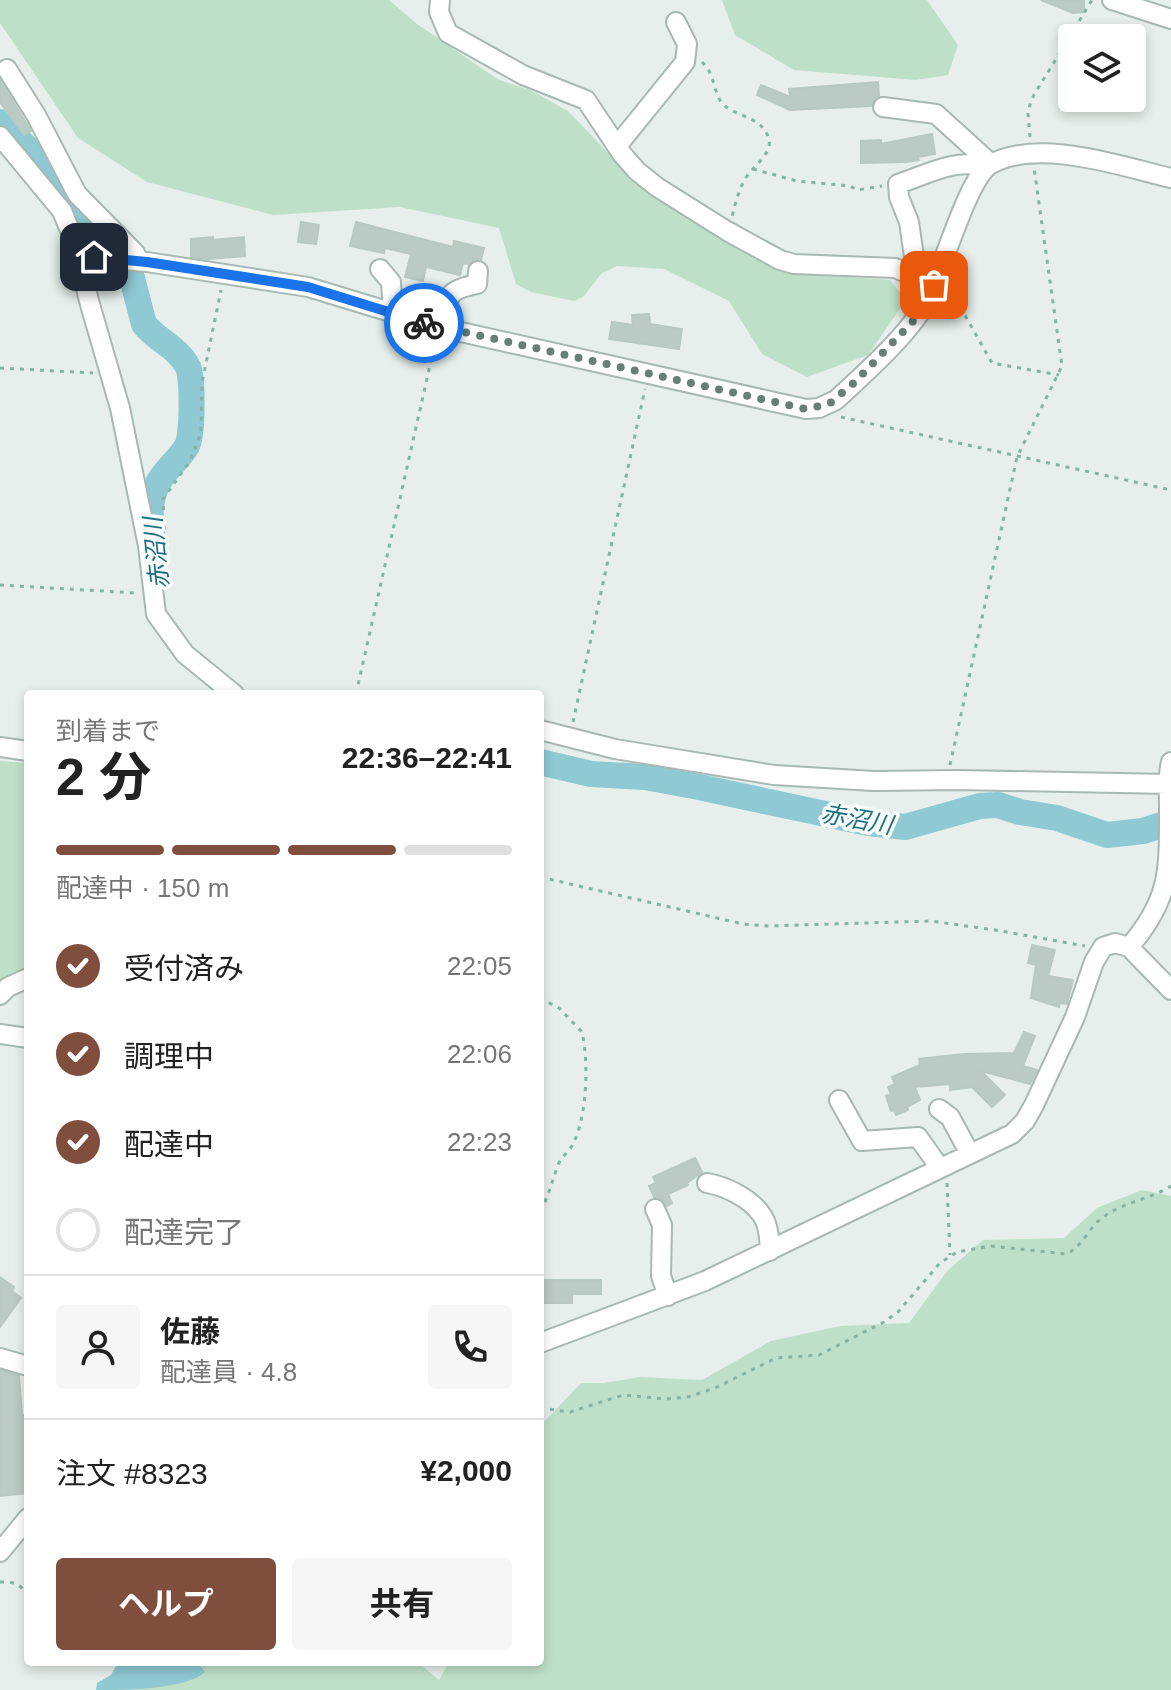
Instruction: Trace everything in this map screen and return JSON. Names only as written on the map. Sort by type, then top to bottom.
[{"type":"street","points":[[440,0],[439,12],[448,33],[523,75],[586,100],[637,171],[727,231],[780,260],[794,264],[883,267],[926,281]]},
{"type":"street","points":[[1112,0],[1171,19]]},
{"type":"street","points":[[617,146],[685,62],[688,49],[676,22]]},
{"type":"street","points":[[7,69],[36,115],[77,194],[135,253],[133,261]]},
{"type":"street","points":[[883,107],[936,114],[988,166]]},
{"type":"street","points":[[0,136],[8,155],[62,211],[78,256],[120,408],[148,546],[156,614],[173,641],[199,668],[229,690]]},
{"type":"street","points":[[78,256],[308,287],[441,327],[806,409],[829,404],[855,382],[910,325],[924,306],[926,281],[899,197],[898,184],[961,164],[988,166],[1032,154],[1068,156],[1171,178]]},
{"type":"street","points":[[926,281],[973,186],[988,166]]},
{"type":"street","points":[[57,204],[77,194]]},
{"type":"street","points":[[380,269],[391,282],[393,314]]},
{"type":"street","points":[[441,327],[451,293],[456,288],[477,284],[478,271]]},
{"type":"street","points":[[544,731],[644,755],[774,775],[874,781],[1169,784]]},
{"type":"street","points":[[0,747],[24,750]]},
{"type":"street","points":[[1129,947],[1158,912],[1167,887],[1171,762]]},
{"type":"street","points":[[544,1342],[668,1296],[770,1251],[1012,1134],[1025,1121],[1075,1017],[1101,949],[1115,943],[1129,947],[1171,990]]},
{"type":"street","points":[[0,995],[8,987],[24,980]]},
{"type":"street","points":[[0,1034],[24,1037]]},
{"type":"street","points":[[839,1100],[862,1141],[918,1137],[943,1167]]},
{"type":"street","points":[[939,1109],[950,1117],[970,1154]]},
{"type":"street","points":[[707,1183],[727,1189],[761,1213],[767,1227],[770,1251]]},
{"type":"street","points":[[655,1209],[662,1225],[661,1276],[668,1296]]},
{"type":"street","points":[[0,1358],[24,1365]]},
{"type":"street","points":[[0,1552],[24,1523]]},
{"type":"path","points":[[947,780],[1017,457],[1059,375],[1062,362],[1032,154],[1028,120],[1031,100],[1092,0]]},
{"type":"path","points":[[688,49],[709,68],[721,102],[760,125],[770,144],[763,159],[746,176],[741,186],[727,231]]},
{"type":"path","points":[[753,169],[797,181],[850,186],[857,190],[898,184]]},
{"type":"path","points":[[165,546],[162,503],[200,440],[203,378],[225,274]]},
{"type":"path","points":[[926,281],[953,297],[987,358],[994,364],[1059,375]]},
{"type":"path","points":[[357,690],[441,327]]},
{"type":"path","points":[[0,368],[109,373]]},
{"type":"path","points":[[569,739],[648,374]]},
{"type":"path","points":[[836,416],[1171,490]]},
{"type":"path","points":[[0,585],[155,594]]},
{"type":"path","points":[[544,878],[743,924],[782,926],[931,921],[1101,949]]},
{"type":"path","points":[[544,1000],[559,1008],[582,1032],[584,1091],[583,1114],[574,1143],[560,1160],[553,1187],[544,1204]]},
{"type":"path","points":[[943,1167],[950,1255]]},
{"type":"path","points":[[544,1409],[570,1412],[623,1395],[666,1399],[688,1397],[715,1388],[776,1358],[819,1355],[863,1335],[898,1312],[928,1274],[950,1255],[991,1246],[1066,1254],[1072,1252],[1105,1215],[1152,1197],[1171,1186]]},
{"type":"path","points":[[0,1582],[15,1582],[24,1589]]},
{"type":"green space","points":[[0,0],[389,0],[417,24],[499,80],[530,90],[568,111],[616,161],[716,234],[768,261],[847,277],[890,280],[906,300],[868,355],[807,377],[762,354],[729,301],[664,269],[617,266],[602,273],[583,297],[574,301],[531,292],[516,284],[499,228],[400,207],[273,215],[147,182],[78,138],[0,23]]},
{"type":"green space","points":[[722,0],[927,0],[958,45],[948,75],[916,80],[794,70],[735,35]]},
{"type":"green space","points":[[0,761],[24,763],[24,991],[0,993]]},
{"type":"green space","points":[[1142,1190],[1171,1196],[1171,1690],[117,1690],[199,1676],[198,1666],[422,1666],[439,1680],[447,1666],[544,1666],[544,1422],[581,1383],[640,1377],[702,1380],[771,1341],[840,1326],[909,1323],[948,1270],[983,1240],[1064,1238],[1097,1208]]},
{"type":"water","points":[[116,1666],[200,1666],[205,1672],[169,1686],[96,1690],[97,1683],[111,1675]]},
{"type":"building","points":[[1041,0],[1084,0],[1084,12],[1073,13]]},
{"type":"building","points":[[0,80],[31,131],[24,135],[0,102]]},
{"type":"building","points":[[878,82],[879,96],[871,106],[790,110],[757,95],[761,85],[790,97],[789,89]]},
{"type":"building","points":[[932,134],[935,154],[907,162],[861,163],[861,141],[881,140],[881,144]]},
{"type":"building","points":[[301,222],[319,225],[316,244],[298,242]]},
{"type":"building","points":[[356,222],[453,247],[454,241],[484,248],[481,260],[463,263],[460,275],[426,267],[423,281],[405,277],[411,254],[385,248],[384,253],[350,246]]},
{"type":"building","points":[[213,237],[213,240],[244,237],[245,256],[191,257],[191,239]]},
{"type":"building","points":[[649,314],[650,324],[682,329],[679,349],[609,339],[612,322],[633,325],[632,315]]},
{"type":"building","points":[[1032,945],[1055,950],[1048,976],[1073,980],[1067,1004],[1060,1003],[1059,1007],[1031,998],[1036,965],[1028,963]]},
{"type":"building","points":[[1024,1032],[1035,1036],[1023,1066],[1037,1070],[1030,1084],[981,1071],[1005,1095],[992,1107],[972,1087],[950,1090],[950,1084],[915,1087],[920,1100],[896,1115],[894,1110],[891,1111],[886,1096],[891,1094],[888,1087],[895,1084],[892,1077],[920,1065],[919,1059],[1014,1053]]},
{"type":"building","points":[[695,1158],[702,1172],[688,1185],[668,1194],[672,1203],[667,1206],[654,1197],[649,1186],[656,1183],[653,1177]]},
{"type":"building","points":[[0,1277],[14,1287],[12,1291],[21,1298],[0,1327]]},
{"type":"building","points":[[544,1280],[601,1280],[601,1294],[572,1294],[572,1303],[544,1303]]},
{"type":"building","points":[[0,1370],[19,1376],[24,1415],[24,1493],[0,1496]]},
{"type":"waterway","name":"赤沼川","points":[[0,122],[33,154],[90,225],[118,248],[128,263],[144,324],[179,354],[188,367],[191,394],[189,440],[154,492],[151,514],[154,545]]},
{"type":"waterway","name":"赤沼川","points":[[544,763],[591,774],[645,777],[868,823],[905,827],[980,806],[998,805],[1057,818],[1107,835],[1143,831],[1171,822]]},
{"type":"way so far","points":[[424,323],[806,409],[829,404],[855,382],[916,318],[934,285]]},
{"type":"route","points":[[94,257],[147,262],[308,287],[424,323]]}]
